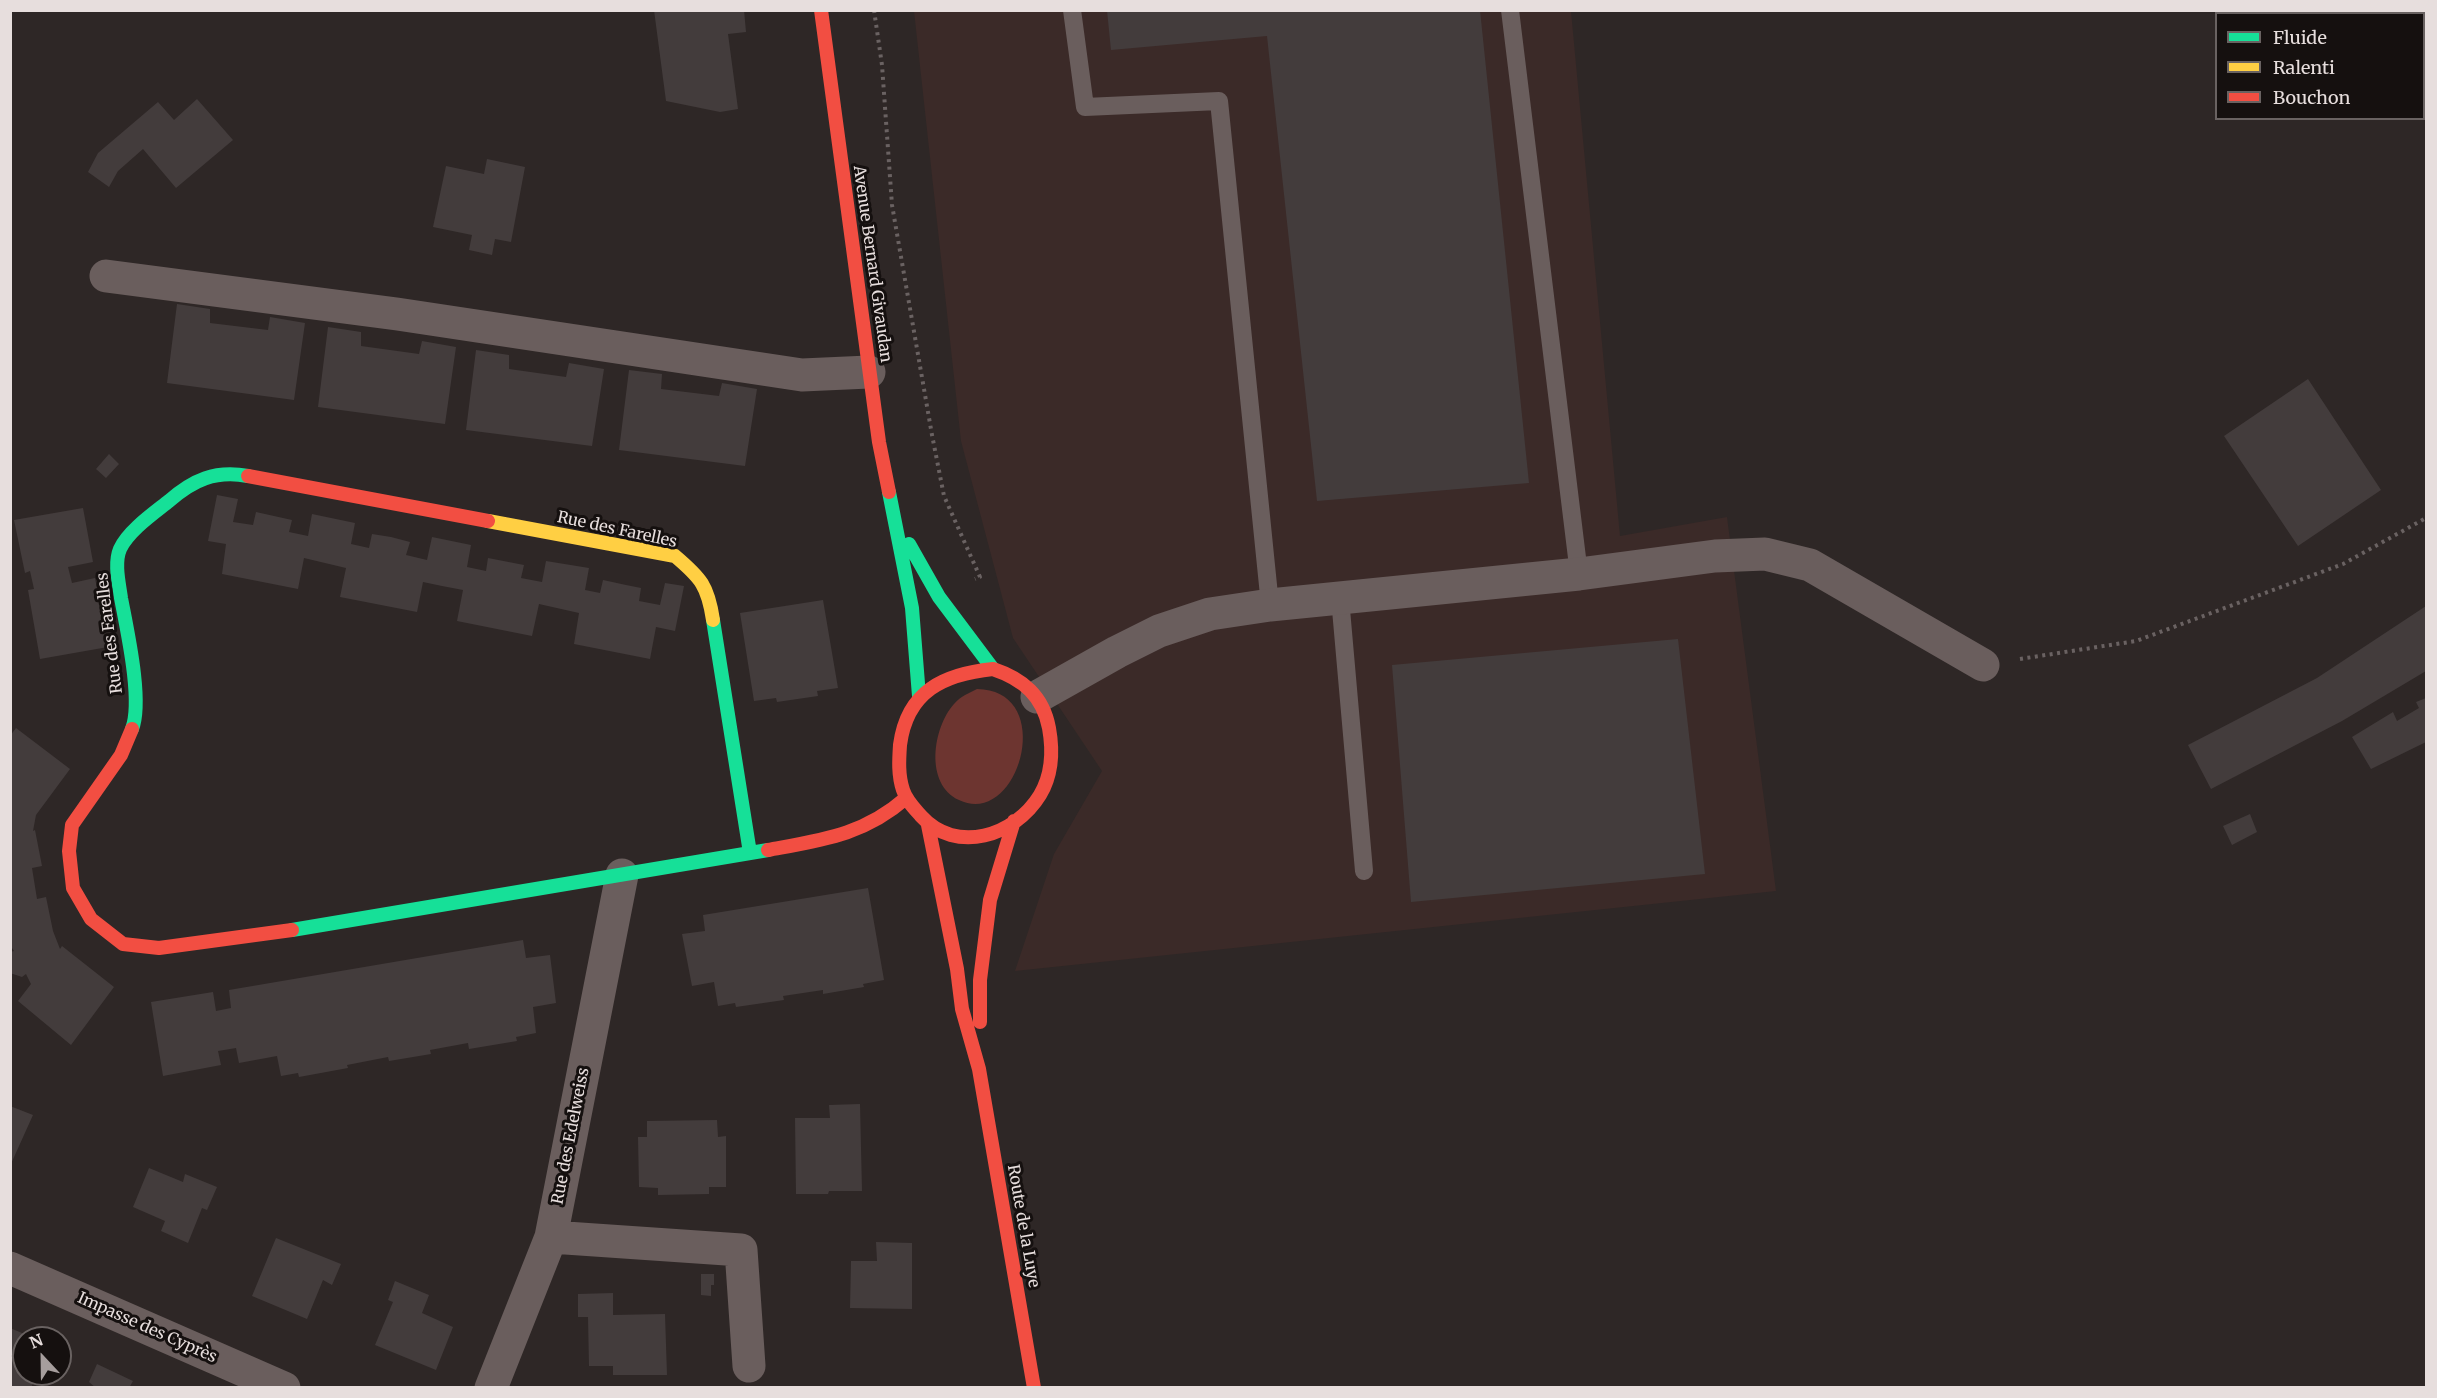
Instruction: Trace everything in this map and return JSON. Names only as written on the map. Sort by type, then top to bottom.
[{"type":"main road","name":"Avenue Bernard Givaudan","points":[[821,10],[879,442],[912,608],[920,696]]},
{"type":"main road","name":"Rue des Farelles","points":[[213,475],[241,475],[675,556],[699,576],[710,599],[750,854],[261,935],[159,948],[123,944],[91,919],[73,888],[69,851],[72,825],[122,755],[135,721],[134,671],[117,573],[120,549],[137,528],[187,485],[213,475]]},
{"type":"main road","name":"Avenue Bernard Givaudan","points":[[896,521],[939,597],[993,669]]},
{"type":"main road","points":[[993,669],[1014,676],[1037,697],[1046,719],[1050,738],[1052,755],[1048,777],[1041,794],[1031,808],[1014,821],[978,837],[961,839],[928,825],[906,798],[898,764],[900,739],[907,714],[920,696],[941,681],[969,671],[993,669]]},
{"type":"main road","points":[[750,854],[818,840],[864,827],[887,815],[906,798]]},
{"type":"main road","name":"Route de la Luye","points":[[979,1069],[980,980],[990,900],[1014,821]]},
{"type":"main road","name":"Route de la Luye","points":[[928,825],[957,969],[962,1009],[979,1069],[1034,1388]]},
{"type":"street","points":[[106,276],[397,314],[802,375],[869,372]]},
{"type":"street","points":[[1037,697],[1159,631],[1210,614],[1270,605],[1580,574],[1714,556],[1765,554],[1810,565],[1983,665]]},
{"type":"street","name":"Rue des Edelweiss","points":[[491,1388],[551,1237],[622,875]]},
{"type":"street","points":[[551,1237],[741,1250],[749,1366]]},
{"type":"street","name":"Impasse des Cyprès","points":[[10,1268],[284,1388]]},
{"type":"lane","points":[[1072,10],[1085,107],[1219,101],[1270,605]]},
{"type":"lane","points":[[1509,10],[1580,574]]},
{"type":"lane","points":[[1340,598],[1364,871]]},
{"type":"path","points":[[874,10],[882,65],[892,205],[932,435],[944,496],[980,577]]},
{"type":"path","points":[[1983,665],[2136,641],[2343,564],[2427,518]]},
{"type":"shaded area","points":[[914,11],[1571,11],[1620,536],[1727,517],[1776,891],[1015,971],[1054,854],[1102,771],[1013,638],[961,441]]},
{"type":"shaded area","points":[[977,689],[1002,695],[1017,711],[1023,732],[1021,756],[1012,778],[999,795],[980,804],[959,800],[948,792],[940,781],[936,769],[937,740],[947,714],[959,699]]},
{"type":"building","points":[[654,10],[744,10],[746,32],[728,34],[738,109],[720,112],[666,101]]},
{"type":"building","points":[[1107,10],[1480,10],[1529,483],[1317,501],[1267,36],[1111,50]]},
{"type":"building","points":[[197,99],[233,140],[176,188],[143,149],[118,171],[109,187],[88,172],[98,153],[158,102],[174,120]]},
{"type":"building","points":[[487,159],[525,167],[511,242],[495,239],[492,255],[469,250],[472,235],[433,227],[446,166],[484,174]]},
{"type":"building","points":[[177,304],[210,309],[210,323],[268,330],[270,317],[305,323],[294,400],[167,383]]},
{"type":"building","points":[[328,327],[361,332],[361,346],[419,354],[422,341],[456,347],[445,424],[318,407]]},
{"type":"building","points":[[476,350],[509,355],[509,369],[566,377],[569,363],[604,369],[592,446],[466,430]]},
{"type":"building","points":[[629,370],[662,374],[661,389],[719,396],[722,383],[757,389],[745,466],[619,450]]},
{"type":"building","points":[[2308,379],[2381,490],[2298,546],[2224,436]]},
{"type":"building","points":[[109,454],[119,464],[106,478],[96,469]]},
{"type":"building","points":[[217,495],[238,499],[233,522],[253,525],[256,512],[292,520],[289,532],[308,536],[312,514],[355,523],[351,544],[369,548],[372,534],[391,537],[410,542],[406,555],[427,560],[432,537],[471,545],[467,567],[486,571],[488,558],[524,565],[521,578],[542,582],[546,561],[589,568],[585,590],[600,593],[603,580],[641,588],[639,601],[660,605],[665,583],[684,586],[675,631],[656,627],[650,659],[574,644],[579,613],[539,604],[532,636],[457,621],[463,590],[423,582],[417,612],[340,597],[346,568],[304,558],[298,589],[222,574],[226,544],[208,541]]},
{"type":"building","points":[[83,508],[93,562],[68,567],[72,583],[95,578],[108,647],[40,659],[28,590],[34,589],[30,571],[25,573],[14,520]]},
{"type":"building","points":[[823,600],[838,688],[817,691],[818,696],[777,702],[776,698],[754,701],[740,613]]},
{"type":"building","points":[[2426,606],[2426,671],[2342,721],[2211,789],[2188,745],[2317,678]]},
{"type":"building","points":[[1678,639],[1705,874],[1411,902],[1392,665]]},
{"type":"building","points":[[2426,698],[2426,742],[2371,769],[2352,737],[2393,712],[2397,721],[2419,708],[2416,702]]},
{"type":"building","points":[[16,728],[70,769],[36,815],[33,831],[35,830],[42,866],[32,868],[37,899],[46,897],[53,931],[60,949],[62,946],[114,987],[71,1045],[18,1001],[31,984],[26,974],[22,977],[10,973],[10,952],[14,951],[10,945],[10,736]]},
{"type":"building","points":[[2250,814],[2257,832],[2232,845],[2223,826]]},
{"type":"building","points":[[868,888],[884,980],[863,984],[864,987],[823,994],[823,990],[783,996],[784,1000],[736,1007],[735,1003],[718,1006],[714,982],[692,986],[682,934],[705,931],[703,915]]},
{"type":"building","points":[[523,940],[526,958],[550,955],[556,1003],[533,1007],[536,1033],[516,1037],[517,1041],[469,1049],[468,1043],[430,1050],[431,1054],[389,1061],[388,1057],[347,1065],[348,1068],[299,1077],[298,1073],[281,1076],[277,1056],[239,1063],[236,1048],[218,1051],[221,1065],[163,1076],[151,1002],[213,992],[216,1011],[231,1008],[229,990]]},
{"type":"building","points":[[860,1104],[862,1191],[796,1194],[795,1118],[830,1118],[829,1105]]},
{"type":"building","points":[[10,1106],[33,1115],[10,1166]]},
{"type":"building","points":[[717,1120],[718,1137],[726,1136],[726,1187],[709,1187],[709,1194],[658,1195],[658,1188],[639,1187],[638,1137],[647,1137],[647,1121]]},
{"type":"building","points":[[149,1168],[183,1182],[185,1174],[217,1187],[207,1210],[202,1208],[188,1243],[161,1231],[165,1221],[133,1207]]},
{"type":"building","points":[[276,1238],[341,1264],[332,1285],[323,1280],[307,1319],[252,1296]]},
{"type":"building","points":[[876,1242],[912,1243],[912,1309],[850,1308],[851,1261],[877,1261]]},
{"type":"building","points":[[701,1274],[714,1274],[711,1296],[701,1295]]},
{"type":"building","points":[[395,1281],[429,1295],[422,1313],[453,1327],[436,1370],[375,1345],[393,1302],[388,1300]]},
{"type":"building","points":[[613,1293],[613,1315],[665,1314],[667,1375],[613,1375],[613,1366],[589,1366],[588,1317],[578,1317],[578,1294]]},
{"type":"building","points":[[10,1328],[12,1329],[12,1386],[32,1386],[31,1388],[10,1388]]},
{"type":"building","points":[[97,1364],[133,1381],[129,1388],[96,1388],[89,1382]]},
{"type":"traffic: fast","points":[[132,729],[135,717],[135,684],[118,573],[117,560],[120,549],[142,523],[187,487],[205,478],[225,474],[248,476]]},
{"type":"traffic: fast","points":[[889,492],[912,608],[919,696]]},
{"type":"traffic: fast","points":[[909,544],[939,597],[993,669]]},
{"type":"traffic: fast","points":[[713,620],[750,853]]},
{"type":"traffic: fast","points":[[292,930],[768,850]]},
{"type":"traffic: slow","points":[[488,521],[675,556],[702,584],[709,599],[713,620]]},
{"type":"traffic: jam","points":[[821,10],[879,442],[889,492]]},
{"type":"traffic: jam","points":[[248,476],[488,521]]},
{"type":"traffic: jam","points":[[993,669],[1014,678],[1030,690],[1042,707],[1050,736],[1051,754],[1047,779],[1040,795],[1029,809],[1016,821],[1001,830],[984,836],[951,835],[935,828],[921,816],[904,794],[899,762],[904,726],[911,711],[931,689],[959,675],[993,669]]},
{"type":"traffic: jam","points":[[132,729],[121,755],[72,825],[69,851],[73,888],[91,919],[123,944],[159,948],[292,930]]},
{"type":"traffic: jam","points":[[768,850],[824,839],[858,828],[906,798]]},
{"type":"traffic: jam","points":[[980,1022],[980,980],[990,900],[1014,821]]},
{"type":"traffic: jam","points":[[928,825],[957,969],[962,1009],[979,1069],[1034,1388]]}]
